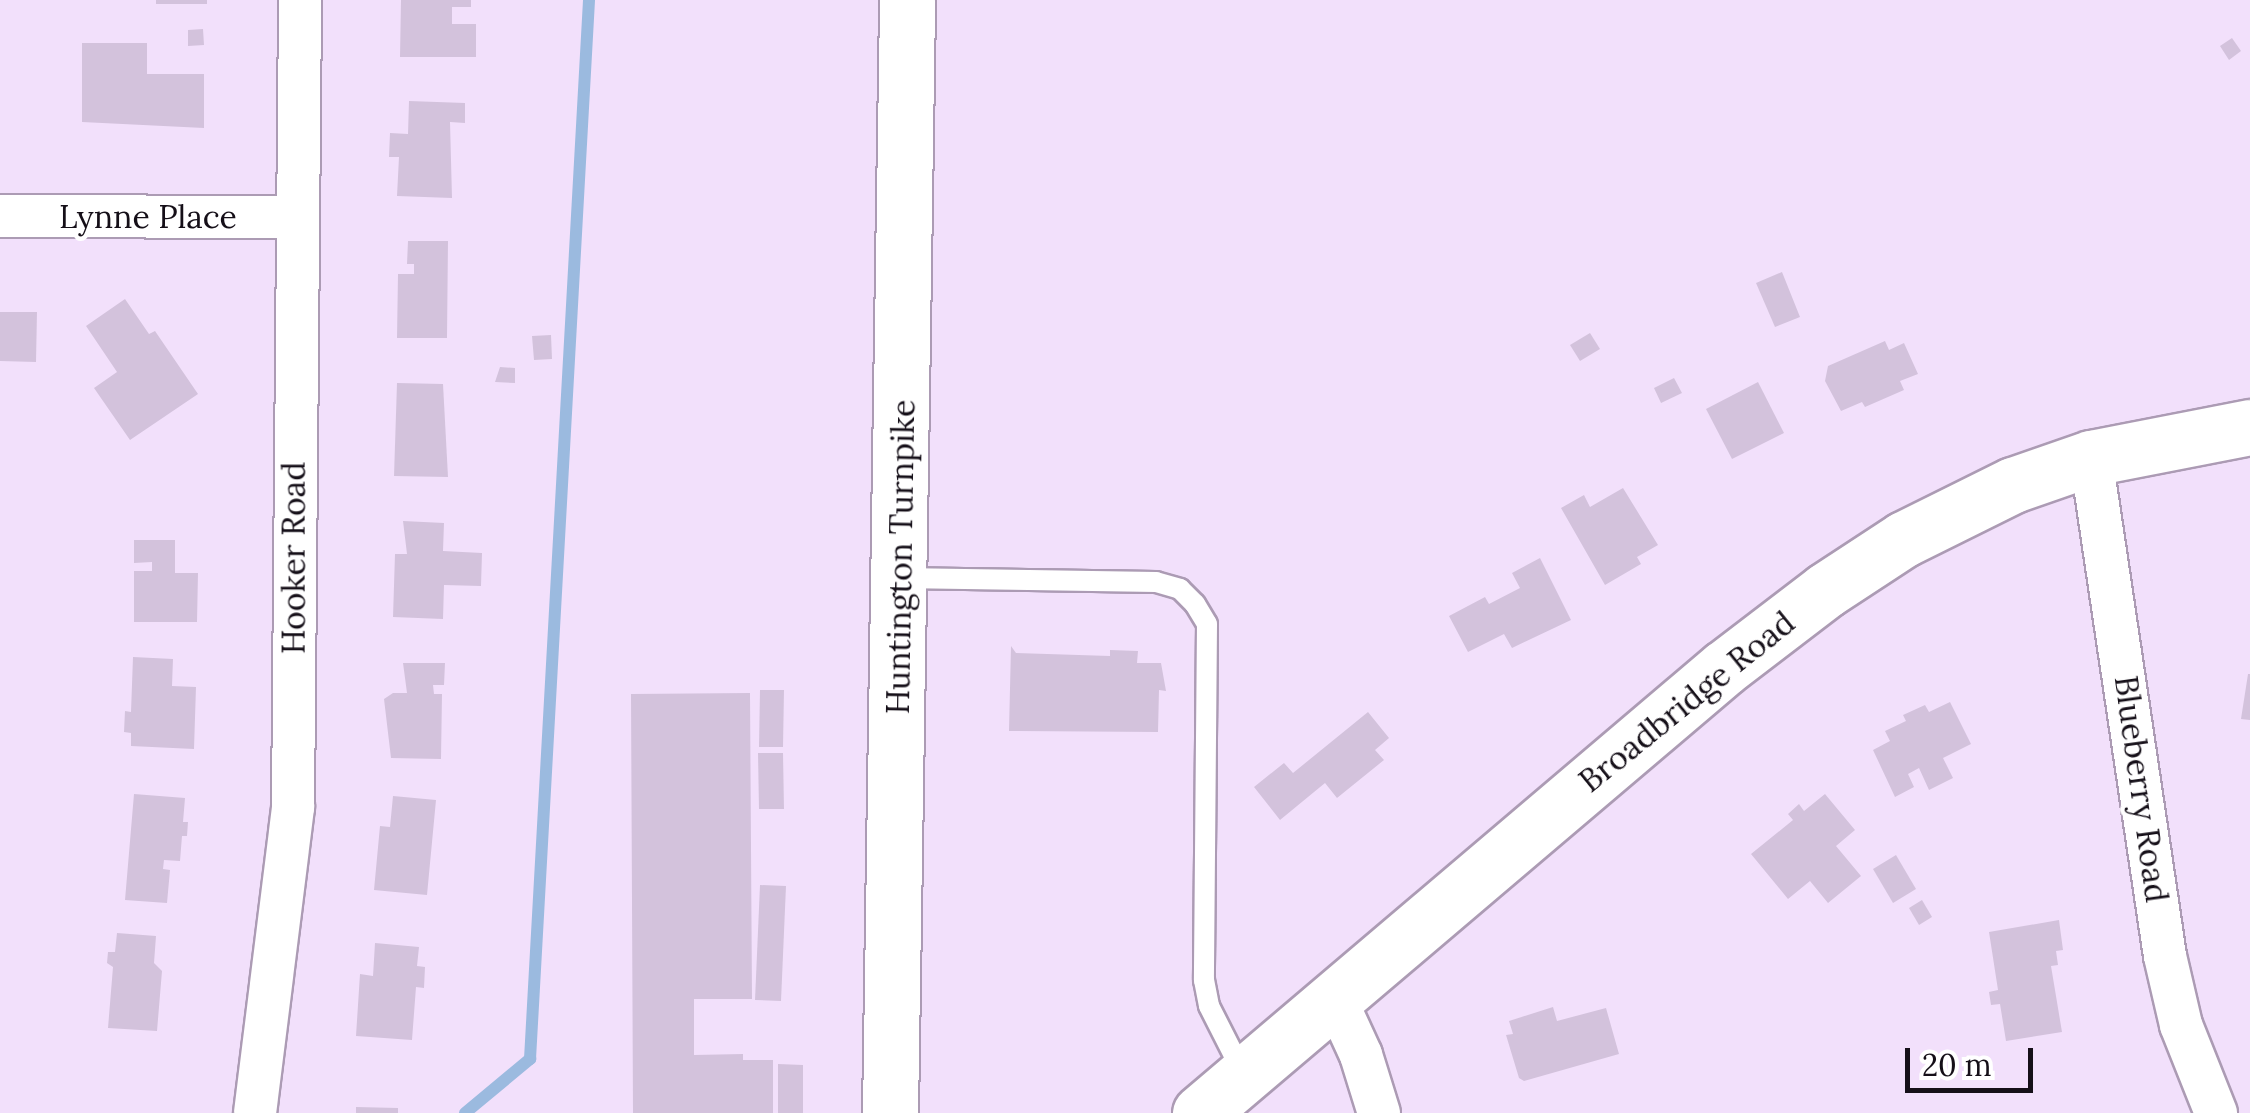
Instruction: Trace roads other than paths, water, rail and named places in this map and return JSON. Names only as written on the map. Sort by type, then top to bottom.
[{"type":"main road","name":"Huntington Turnpike","points":[[890,1113],[907,0]]},
{"type":"main road","name":"Broadbridge Road","points":[[1200,1113],[1724,668],[1826,590],[1963,508],[2091,458],[2250,428]]},
{"type":"street","name":"Hooker Road","points":[[255,1113],[293,807],[300,0]]},
{"type":"street","name":"Lynne Place","points":[[0,216],[296,217]]},
{"type":"street","name":"Blueberry Road","points":[[2091,458],[2164,956],[2182,1025],[2216,1113]]},
{"type":"street","points":[[1334,996],[1361,1056],[1380,1113]]},
{"type":"lane","points":[[901,578],[1156,582],[1180,589],[1195,604],[1208,624],[1204,980],[1209,1006],[1244,1074]]},
{"type":"waterway","points":[[465,1113],[530,1059],[589,0]]}]
